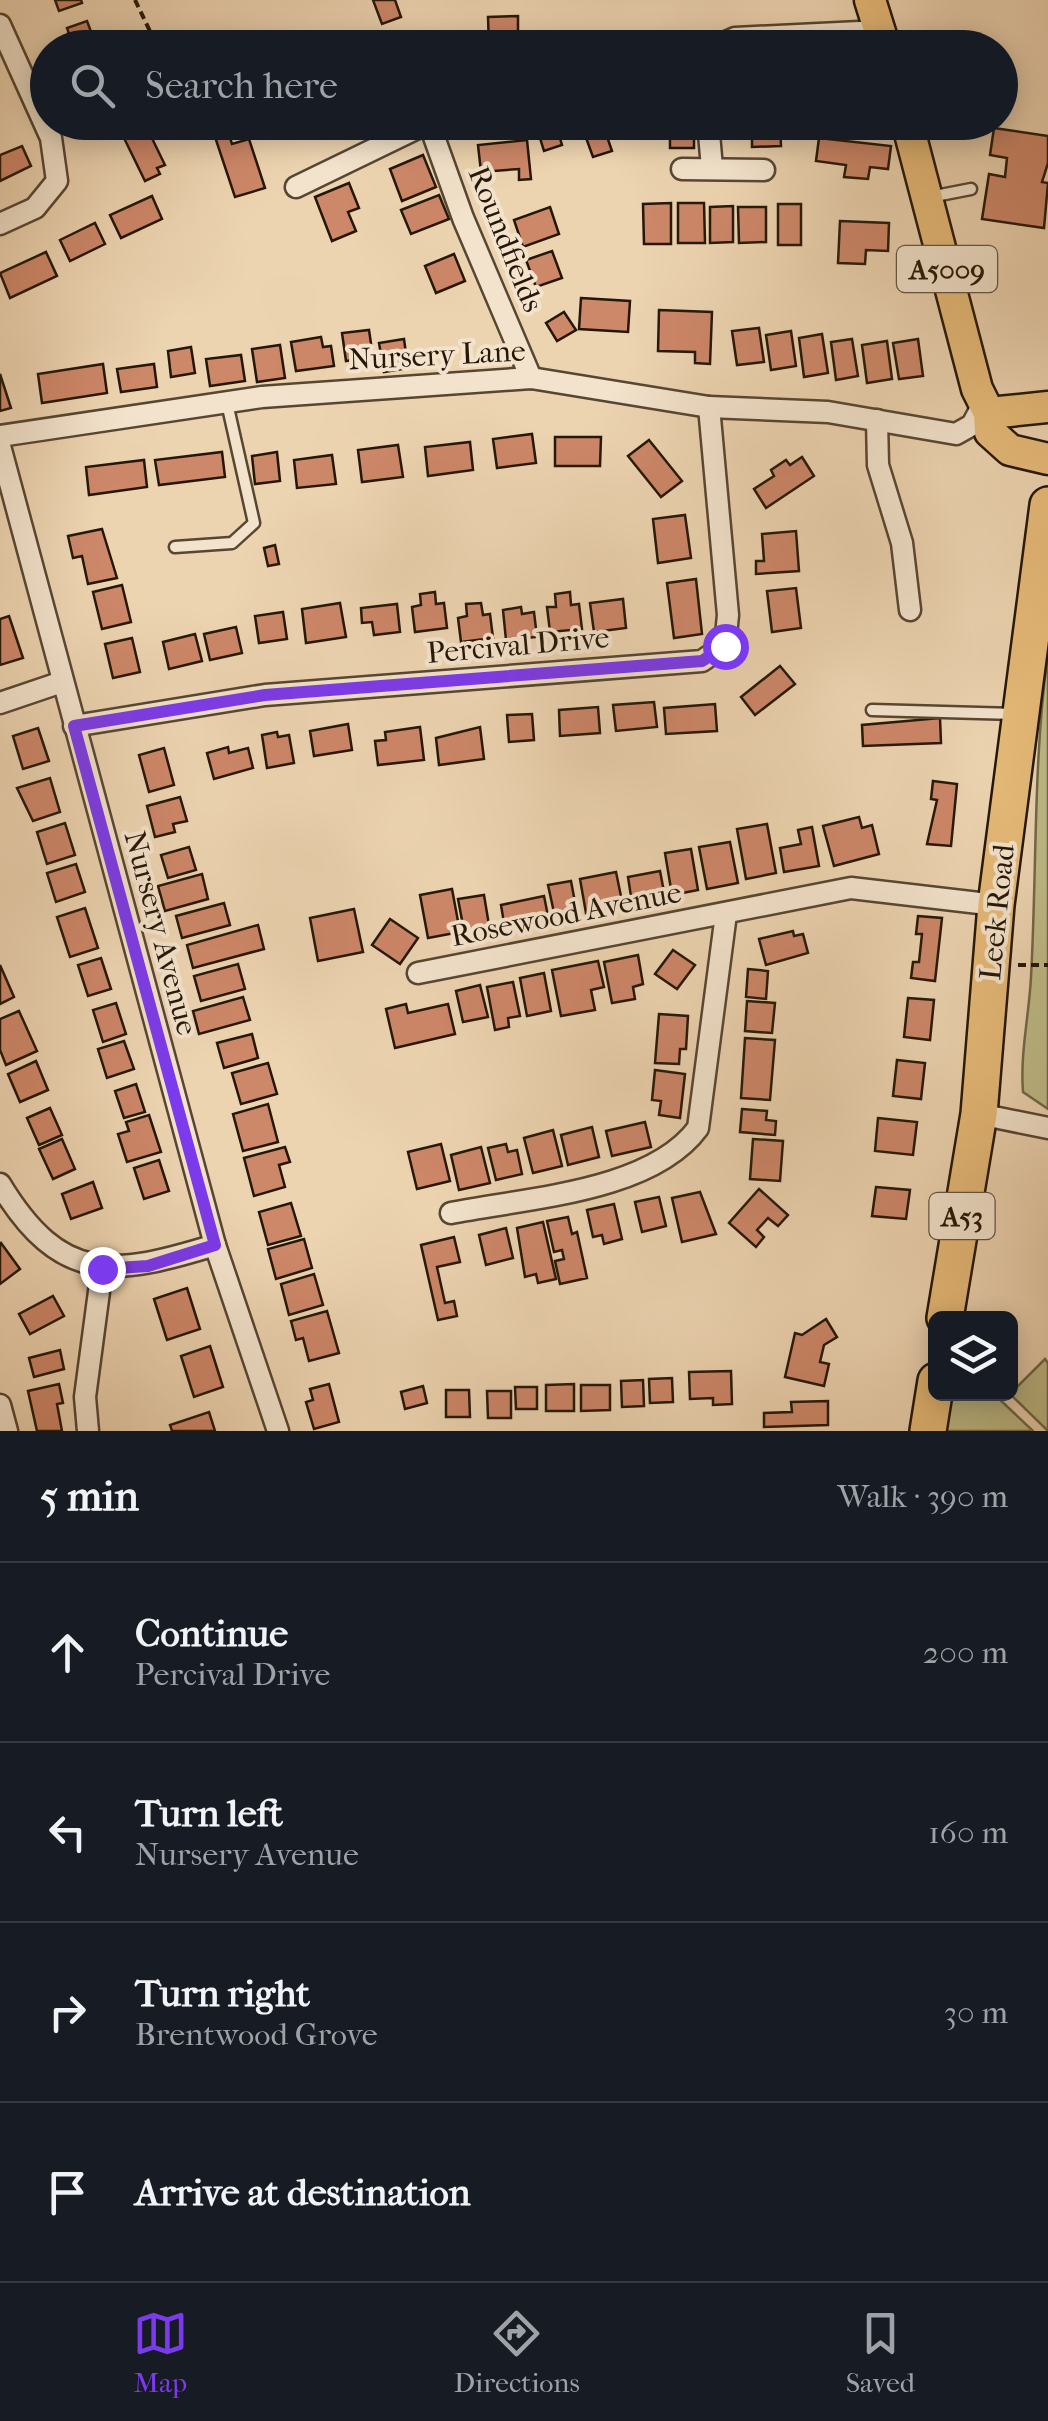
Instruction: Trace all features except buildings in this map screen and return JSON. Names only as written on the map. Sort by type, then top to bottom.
[{"type":"highway","name":"Leek Road","points":[[946,1311],[979,1114],[996,905],[1048,505]]},
{"type":"highway","points":[[928,1431],[933,1401]]},
{"type":"main road","points":[[870,0],[880,30]]},
{"type":"main road","name":"A5009","points":[[913,140],[990,432],[1010,450],[1048,459]]},
{"type":"main road","points":[[986,410],[1048,407]]},
{"type":"street","points":[[0,25],[30,91]]},
{"type":"street","points":[[0,224],[34,208],[57,181],[51,140]]},
{"type":"street","name":"Roundfields","points":[[296,187],[394,140]]},
{"type":"street","name":"Roundfields","points":[[436,140],[463,218],[531,378]]},
{"type":"street","points":[[710,140],[712,168]]},
{"type":"street","points":[[682,168],[764,170]]},
{"type":"street","name":"Nursery Lane","points":[[0,436],[227,402],[531,378],[709,407],[828,412],[956,434],[986,410]]},
{"type":"street","name":"Percival Drive","points":[[74,726],[265,695],[702,661],[725,646],[728,616],[709,407]]},
{"type":"street","points":[[876,420],[878,465],[902,543],[910,610]]},
{"type":"street","name":"Nursery Avenue","points":[[0,446],[215,1245],[278,1431]]},
{"type":"street","points":[[0,703],[62,682]]},
{"type":"street","name":"Rosewood Avenue","points":[[418,973],[852,888],[996,905]]},
{"type":"street","name":"Rosewood Avenue","points":[[451,1213],[636,1176],[685,1146],[698,1128],[726,914]]},
{"type":"street","points":[[979,1114],[1048,1128]]},
{"type":"street","points":[[0,1184],[18,1215],[55,1249],[102,1269],[148,1266],[215,1245]]},
{"type":"street","points":[[88,1431],[85,1397],[102,1269]]},
{"type":"street","points":[[0,1405],[7,1431]]},
{"type":"lane","points":[[930,197],[971,188]]},
{"type":"lane","points":[[175,547],[232,543],[254,523],[227,402]]},
{"type":"lane","points":[[872,710],[1021,714]]},
{"type":"path","points":[[135,0],[149,30]]},
{"type":"shaded area","points":[[1048,653],[1048,1109],[1023,1092],[1022,1077],[1031,977],[1040,734]]},
{"type":"shaded area","points":[[1045,1359],[1048,1431],[1017,1401],[1018,1386]]},
{"type":"shaded area","points":[[948,1401],[1001,1401],[1033,1431],[944,1431]]},
{"type":"route","points":[[102,1269],[148,1266],[215,1245],[74,726],[265,695],[702,661],[725,646]]}]
